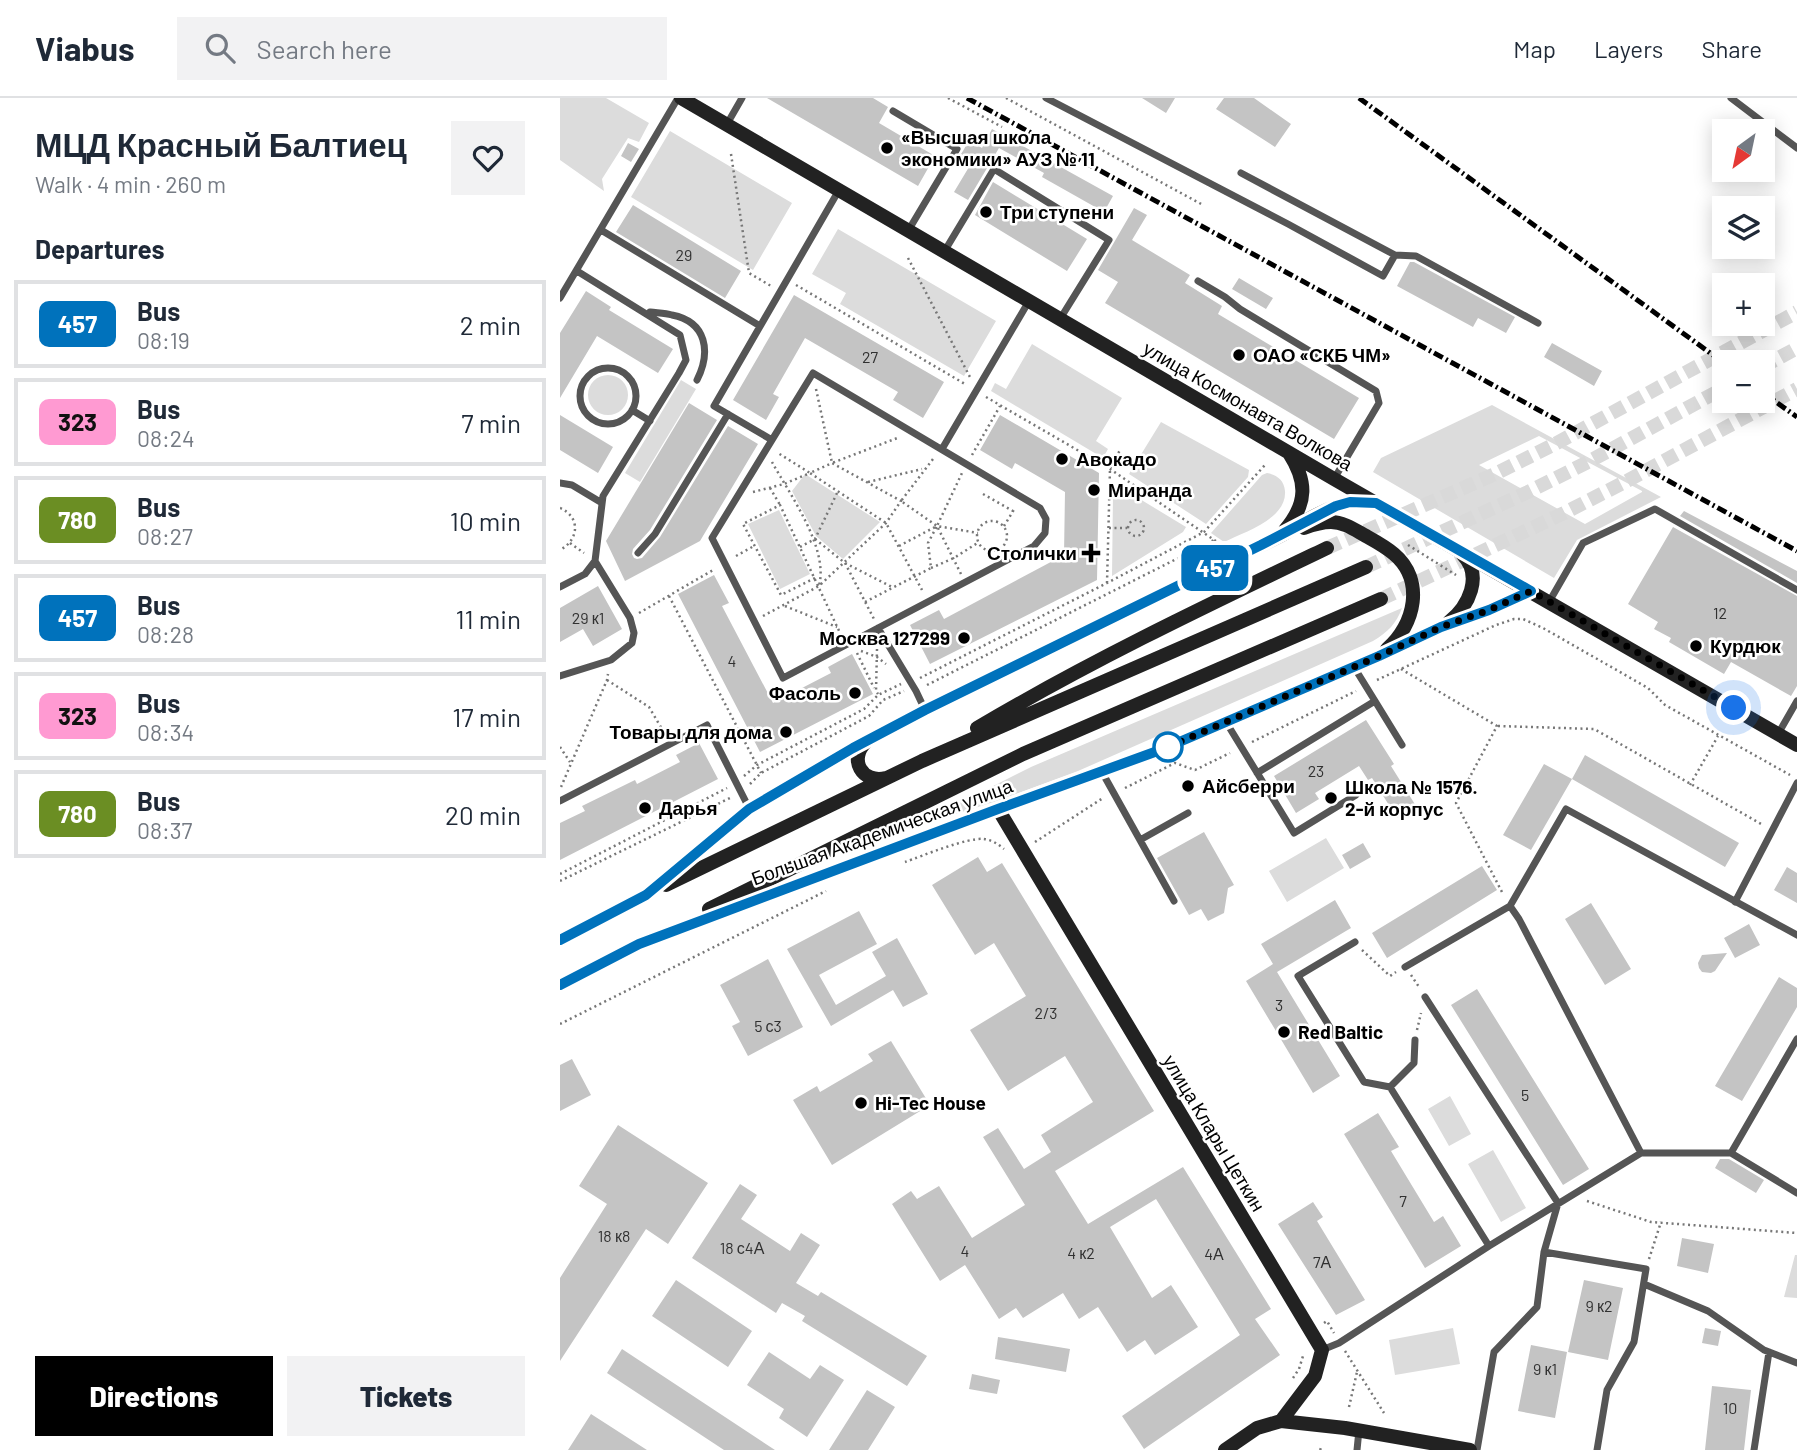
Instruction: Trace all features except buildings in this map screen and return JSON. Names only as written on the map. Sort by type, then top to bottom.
[{"type":"main road","name":"улица Космонавта Волкова","points":[[680,98],[1797,745]]},
{"type":"main road","points":[[1280,536],[1293,521],[1303,497],[1303,483],[1289,452]]},
{"type":"main road","points":[[646,895],[749,809],[869,740],[1336,506],[1350,502],[1376,503]]},
{"type":"main road","points":[[1280,536],[1307,526],[1331,522],[1352,528],[1396,555],[1413,586],[1413,601],[1405,629],[1397,641],[1379,656]]},
{"type":"main road","points":[[1441,627],[1456,616],[1467,598],[1474,578],[1472,567],[1455,547]]},
{"type":"main road","points":[[922,761],[1035,694],[1130,643],[1327,548]]},
{"type":"main road","points":[[560,940],[646,895],[922,761],[1366,567]]},
{"type":"main road","name":"Большая Академическая улица","points":[[560,985],[639,944],[1163,749],[1441,627],[1531,591]]},
{"type":"main road","points":[[639,944],[1023,754],[1381,599]]},
{"type":"main road","points":[[869,740],[859,750],[857,757],[861,771],[873,779],[887,778]]},
{"type":"main road","name":"улица Клары Цеткин","points":[[998,809],[1322,1350]]},
{"type":"main road","points":[[1281,1421],[1315,1376],[1322,1350]]},
{"type":"main road","points":[[1225,1450],[1257,1428],[1281,1421],[1359,1430],[1470,1450]]},
{"type":"lane","points":[[560,298],[680,98]]},
{"type":"lane","points":[[1046,98],[1383,276],[1395,255]]},
{"type":"lane","points":[[1731,98],[1797,148]]},
{"type":"lane","points":[[727,124],[739,100]]},
{"type":"lane","points":[[893,111],[957,149],[908,231]]},
{"type":"lane","points":[[944,252],[994,169],[1109,240],[1060,319]]},
{"type":"lane","points":[[1241,173],[1395,255],[1416,256],[1538,323]]},
{"type":"lane","points":[[768,446],[714,406],[839,190]]},
{"type":"lane","points":[[601,230],[760,326]]},
{"type":"lane","points":[[560,587],[585,574],[595,561],[603,496],[686,359],[680,335],[577,271]]},
{"type":"lane","points":[[1198,281],[1376,391],[1380,403],[1334,479]]},
{"type":"lane","points":[[942,449],[1029,301]]},
{"type":"lane","points":[[646,312],[674,315],[688,321],[699,332],[706,349],[704,366],[697,380]]},
{"type":"lane","points":[[611,368],[628,375],[636,392],[632,410],[618,422],[600,422],[592,418],[586,412],[580,396],[586,379],[593,372],[611,368]]},
{"type":"lane","points":[[813,373],[913,432],[1040,508],[1046,519],[1045,534],[1034,546],[783,678],[712,538],[813,373]]},
{"type":"lane","points":[[632,410],[650,421]]},
{"type":"lane","points":[[638,553],[655,534],[728,414]]},
{"type":"lane","points":[[560,483],[572,485],[602,503]]},
{"type":"lane","points":[[1549,602],[1583,542],[1655,509],[1797,590]]},
{"type":"lane","points":[[560,676],[611,660],[632,643],[634,633],[630,618],[595,561]]},
{"type":"lane","points":[[878,628],[925,710]]},
{"type":"lane","points":[[1354,667],[1402,745]]},
{"type":"lane","points":[[1257,774],[1375,701]]},
{"type":"lane","points":[[1778,734],[1797,701]]},
{"type":"lane","points":[[1226,722],[1294,833],[1356,795]]},
{"type":"lane","points":[[560,801],[707,726],[749,809]]},
{"type":"lane","points":[[1102,772],[1174,901]]},
{"type":"lane","points":[[1735,902],[1797,783]]},
{"type":"lane","points":[[1405,967],[1510,906],[1566,809],[1797,934]]},
{"type":"lane","points":[[1140,840],[1188,813]]},
{"type":"lane","points":[[1510,906],[1641,1153]]},
{"type":"lane","points":[[1354,942],[1298,976],[1364,1082],[1390,1087],[1489,1246]]},
{"type":"lane","points":[[1425,997],[1558,1203],[1544,1252],[1537,1307],[1494,1352],[1477,1450]]},
{"type":"lane","points":[[1731,1153],[1797,1039]]},
{"type":"lane","points":[[1390,1087],[1415,1063],[1415,1040]]},
{"type":"lane","points":[[1322,1350],[1339,1343],[1489,1246],[1641,1153],[1731,1153],[1797,1193]]},
{"type":"lane","points":[[1544,1252],[1646,1269],[1634,1342],[1607,1390],[1597,1450]]},
{"type":"lane","points":[[1644,1284],[1708,1311],[1769,1352],[1797,1363]]},
{"type":"lane","points":[[1754,1450],[1769,1352]]},
{"type":"lane","points":[[1357,1450],[1359,1430]]},
{"type":"path","points":[[948,98],[1002,127]]},
{"type":"path","points":[[1006,98],[1203,205]]},
{"type":"path","points":[[731,154],[749,273],[780,292]]},
{"type":"path","points":[[908,258],[977,391]]},
{"type":"path","points":[[787,280],[1110,469],[1223,546]]},
{"type":"path","points":[[813,373],[832,463]]},
{"type":"path","points":[[931,568],[928,544],[966,464],[1000,405]]},
{"type":"path","points":[[738,496],[784,484],[913,432]]},
{"type":"path","points":[[768,446],[886,523],[929,602]]},
{"type":"path","points":[[768,446],[784,484],[815,539],[822,575],[819,586]]},
{"type":"path","points":[[754,621],[819,586],[845,563],[886,523],[924,468],[942,449]]},
{"type":"path","points":[[1107,583],[1110,469],[1120,450]]},
{"type":"path","points":[[832,463],[901,501],[937,526],[978,533]]},
{"type":"path","points":[[560,874],[737,783],[757,765],[864,709],[878,695],[899,685],[911,683],[1204,532],[1265,465]]},
{"type":"path","points":[[868,482],[924,468]]},
{"type":"path","points":[[770,488],[845,645]]},
{"type":"path","points":[[800,547],[815,539],[838,491]]},
{"type":"path","points":[[983,494],[1013,511]]},
{"type":"path","points":[[1004,526],[1021,496]]},
{"type":"path","points":[[780,505],[743,524],[781,595],[815,578]]},
{"type":"path","points":[[560,508],[565,510],[576,529],[574,537],[563,550]]},
{"type":"path","points":[[1137,520],[1142,523],[1144,529],[1142,534],[1137,536],[1131,535],[1128,528],[1130,523],[1137,520]]},
{"type":"path","points":[[995,521],[1004,526],[1007,535],[1001,548],[991,550],[982,546],[978,533],[986,522],[995,521]]},
{"type":"path","points":[[899,546],[937,526]]},
{"type":"path","points":[[937,526],[965,583]]},
{"type":"path","points":[[1109,528],[1128,528]]},
{"type":"path","points":[[815,539],[845,563],[894,588]]},
{"type":"path","points":[[560,881],[741,792],[761,773],[869,716],[883,700],[901,691],[916,691],[1214,540]]},
{"type":"path","points":[[865,602],[954,558],[979,542]]},
{"type":"path","points":[[570,543],[595,561]]},
{"type":"path","points":[[630,618],[755,545]]},
{"type":"path","points":[[845,563],[878,628],[876,691]]},
{"type":"path","points":[[669,596],[761,773]]},
{"type":"path","points":[[783,605],[837,627]]},
{"type":"path","points":[[878,695],[854,648],[877,657],[911,683]]},
{"type":"path","points":[[560,789],[607,680],[611,660]]},
{"type":"path","points":[[1401,669],[1497,726],[1594,729],[1772,830]]},
{"type":"path","points":[[607,680],[649,707],[671,744]]},
{"type":"path","points":[[1497,726],[1456,803],[1510,906]]},
{"type":"path","points":[[1690,785],[1718,736]]},
{"type":"path","points":[[560,747],[570,762]]},
{"type":"path","points":[[904,862],[969,841]]},
{"type":"path","points":[[560,1024],[835,887]]},
{"type":"path","points":[[1354,942],[1390,976],[1405,967],[1425,997],[1415,1040]]},
{"type":"path","points":[[1570,1196],[1651,1222],[1797,1233]]},
{"type":"path","points":[[1646,1269],[1661,1222]]},
{"type":"path","points":[[1311,1331],[1327,1321],[1384,1413]]},
{"type":"path","points":[[1293,1378],[1304,1355]]},
{"type":"path","points":[[1349,1407],[1357,1371]]},
{"type":"shaded area","points":[[560,98],[606,98],[649,123],[639,142],[628,138],[602,179],[604,191],[560,160]]},
{"type":"shaded area","points":[[670,131],[792,203],[753,270],[631,197]]},
{"type":"shaded area","points":[[838,229],[996,321],[964,376],[840,304],[846,293],[812,274]]},
{"type":"shaded area","points":[[1032,344],[1122,398],[1096,441],[1108,449],[1103,458],[991,391],[995,383],[1006,389]]},
{"type":"shaded area","points":[[608,375],[616,376],[622,381],[627,387],[627,403],[622,409],[616,414],[608,415],[600,414],[594,409],[589,403],[588,395],[589,387],[594,381],[600,376]]},
{"type":"shaded area","points":[[681,380],[696,389],[640,482],[625,473]]},
{"type":"shaded area","points":[[1492,405],[1661,497],[1577,540],[1554,578],[1373,472],[1381,458]],"holes":[[[1539,436],[1642,491],[1585,524],[1479,465]]]},
{"type":"shaded area","points":[[1161,422],[1249,470],[1248,477],[1206,524],[1129,474]]},
{"type":"shaded area","points":[[1267,473],[1279,479],[1285,491],[1284,501],[1272,517],[1224,542],[1211,533],[1262,475]]},
{"type":"shaded area","points":[[805,474],[880,522],[843,559],[816,536],[792,491]]},
{"type":"shaded area","points":[[1117,489],[1125,490],[1186,527],[1183,532],[1112,576],[1113,494]]},
{"type":"shaded area","points":[[779,510],[810,574],[780,589],[748,524]]},
{"type":"shaded area","points":[[1402,608],[1391,627],[1373,641],[1078,771],[994,802],[910,828],[1031,767]]},
{"type":"shaded area","points":[[1326,838],[1344,868],[1287,902],[1269,871]]},
{"type":"shaded area","points":[[1450,1096],[1471,1134],[1449,1146],[1428,1109]]},
{"type":"shaded area","points":[[1493,1150],[1526,1208],[1501,1222],[1468,1164]]},
{"type":"shaded area","points":[[1795,1255],[1797,1298],[1784,1297]]},
{"type":"shaded area","points":[[1453,1328],[1460,1364],[1395,1375],[1389,1340]]},
{"type":"tunnel","points":[[1327,548],[1495,474],[1555,444],[1797,312]]},
{"type":"tunnel","points":[[1775,360],[1797,348]]},
{"type":"tunnel","points":[[1381,599],[1564,513],[1797,389]]},
{"type":"tunnel","points":[[1366,567],[1528,492],[1712,395]]},
{"type":"railway","points":[[967,98],[1797,551]]},
{"type":"railway","points":[[1359,98],[1712,354]]},
{"type":"railway","points":[[1775,401],[1797,417]]},
{"type":"bus line","name":"457","points":[[560,940],[646,895],[749,809],[853,748],[1336,506],[1363,501],[1376,503],[1531,591],[1441,627],[1189,739],[639,944],[560,985]]},
{"type":"place","name":"«Высшая школа экономики» АУЗ № 11","points":[[887,148]]},
{"type":"place","name":"Три ступени","points":[[986,212]]},
{"type":"place","name":"ОАО «СКБ ЧМ»","points":[[1239,355]]},
{"type":"place","name":"Авокадо","points":[[1062,459]]},
{"type":"place","name":"Миранда","points":[[1094,490]]},
{"type":"place","name":"Столички","points":[[1091,553]]},
{"type":"place","name":"Москва 127299","points":[[964,638]]},
{"type":"place","name":"Курдюк","points":[[1696,646]]},
{"type":"place","name":"Фасоль","points":[[855,693]]},
{"type":"place","name":"Товары для дома","points":[[786,732]]},
{"type":"place","name":"Айсберри","points":[[1188,786]]},
{"type":"place","name":"Школа № 1576. 2-й корпус","points":[[1331,798]]},
{"type":"place","name":"Дарья","points":[[645,808]]},
{"type":"place","name":"Red Baltic","points":[[1284,1032]]},
{"type":"place","name":"Hi-Tec House","points":[[861,1103]]},
{"type":"route","points":[[1168,747],[1163,749],[1441,627],[1531,591],[1734,708]]}]
